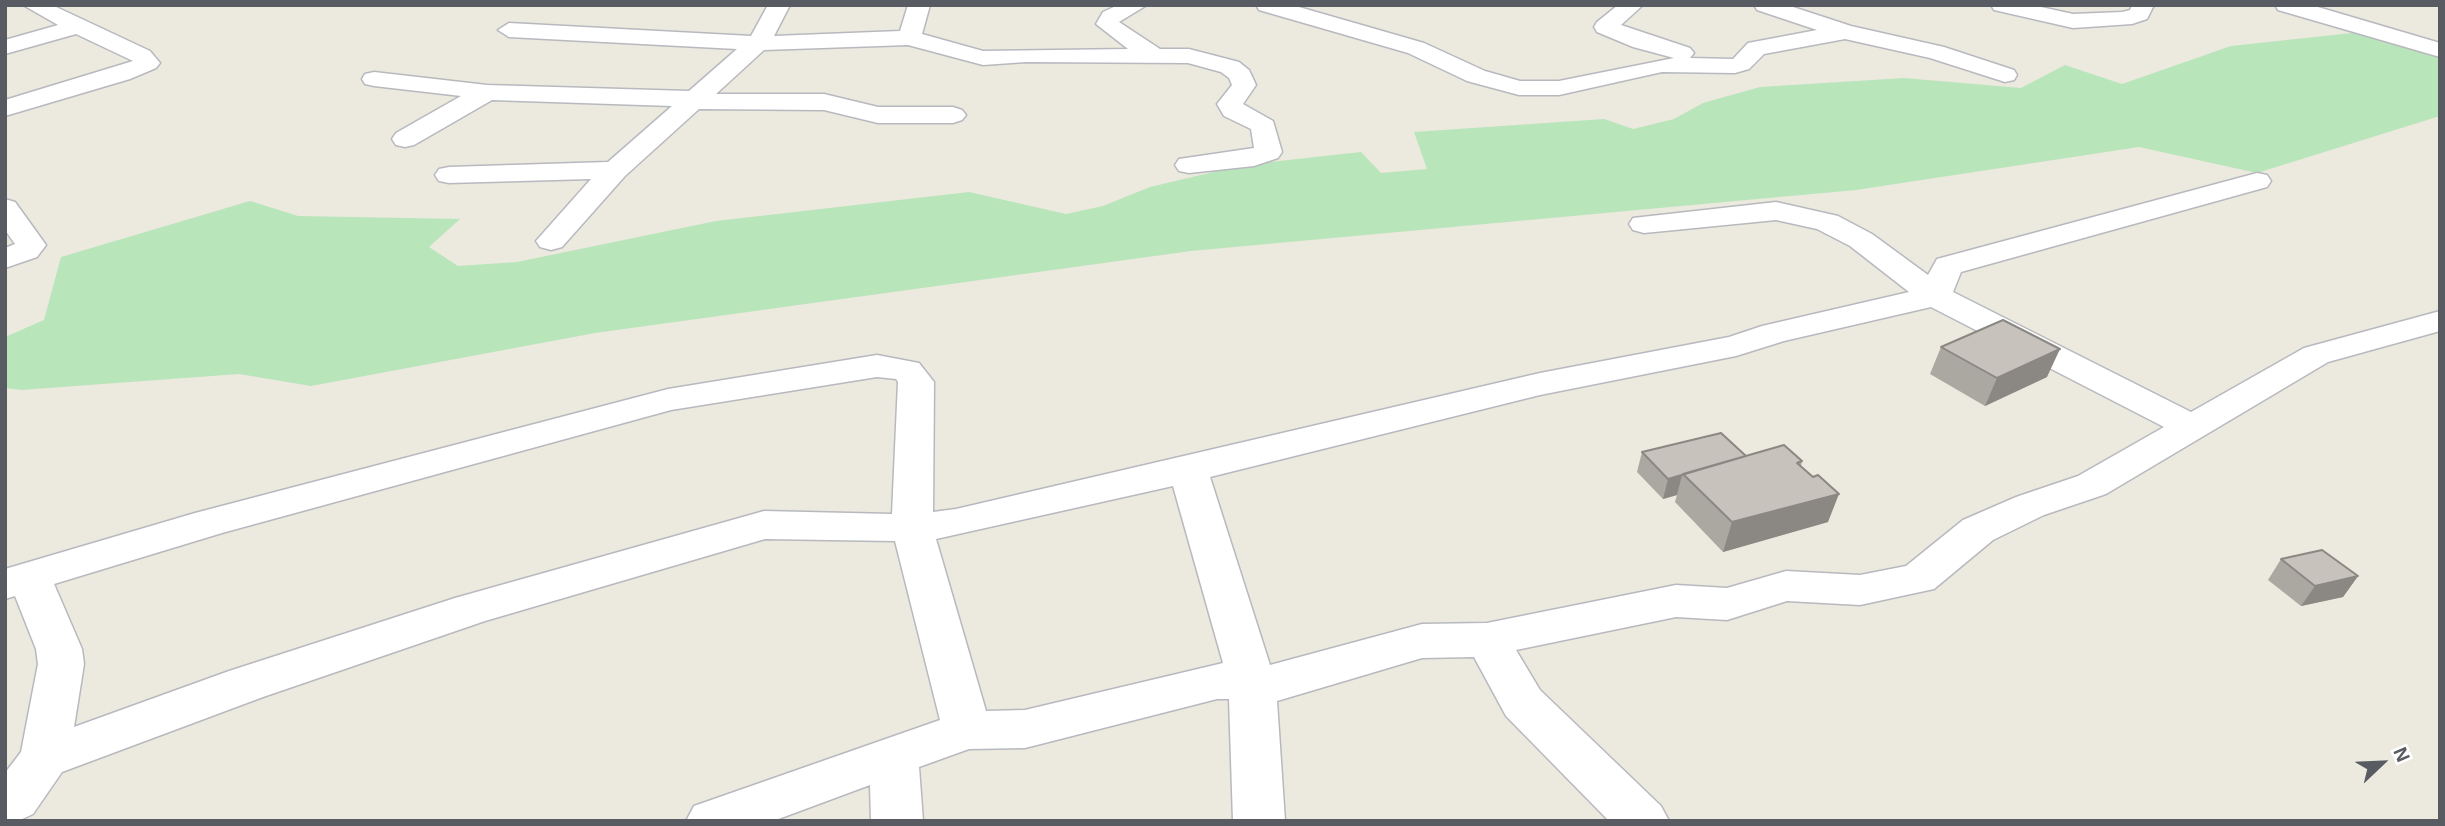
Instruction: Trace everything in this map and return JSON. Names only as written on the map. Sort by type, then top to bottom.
[{"type":"street","points":[[5,108],[121,74],[148,63],[142,56],[74,27],[34,5]]},
{"type":"street","points":[[551,241],[615,170],[758,43],[779,5]]},
{"type":"street","points":[[909,38],[919,5]]},
{"type":"street","points":[[1136,5],[1111,17],[1107,24],[1155,56]]},
{"type":"street","points":[[1268,5],[1416,48],[1476,76],[1519,88],[1559,88],[1662,65],[1735,66],[1741,64],[1756,48],[1845,32]]},
{"type":"street","points":[[1632,5],[1605,27],[1641,42],[1682,53]]},
{"type":"street","points":[[1765,5],[1845,32],[1936,52],[2005,75]]},
{"type":"street","points":[[2002,5],[2073,21],[2124,19],[2139,14],[2143,5]]},
{"type":"street","points":[[2286,5],[2440,50]]},
{"type":"street","points":[[2401,38],[2433,24]]},
{"type":"street","points":[[5,47],[74,27]]},
{"type":"street","points":[[509,30],[758,43],[909,38],[983,58],[1026,55],[1189,56],[1230,67],[1240,75],[1244,85],[1230,104],[1233,111],[1256,120],[1264,127],[1268,152],[1254,158],[1189,165]]},
{"type":"street","points":[[374,79],[487,92],[824,102],[878,115],[953,115]]},
{"type":"street","points":[[405,139],[487,92]]},
{"type":"street","points":[[449,175],[615,170]]},
{"type":"street","points":[[1935,296],[1948,266],[2257,181]]},
{"type":"street","points":[[5,208],[31,245],[5,259]]},
{"type":"street","points":[[1644,225],[1776,211],[1805,215],[1827,222],[1861,240],[1935,296],[2193,427]]},
{"type":"street","points":[[45,758],[246,684],[471,609],[764,525],[912,528],[956,523],[1188,470],[1540,384],[1736,346],[1774,333],[1935,296]]},
{"type":"street","points":[[712,821],[967,730],[1025,729],[1217,681],[1278,683],[1422,641],[1487,640],[1676,601],[1727,604],[1786,586],[1860,590],[1919,578],[1978,530],[2031,506],[2092,485],[2316,355],[2440,321]]},
{"type":"street","points":[[5,804],[15,799],[45,758],[61,664],[59,649],[17,580],[209,523],[668,400],[877,366],[907,370],[916,382],[912,528],[967,730]]},
{"type":"street","points":[[1188,470],[1252,682],[1259,821]]},
{"type":"street","points":[[1487,640],[1523,703],[1643,821]]},
{"type":"street","points":[[894,756],[897,821]]},
{"type":"green space","points":[[2361,32],[2440,56],[2440,116],[2257,173],[2139,147],[1856,190],[1191,251],[595,333],[311,386],[239,374],[21,390],[5,388],[5,337],[44,320],[61,257],[250,201],[298,216],[460,219],[429,247],[458,266],[517,262],[716,221],[969,192],[1066,214],[1103,206],[1150,187],[1243,165],[1361,152],[1381,173],[1427,169],[1414,132],[1604,119],[1633,129],[1674,119],[1703,103],[1760,87],[1904,78],[2021,88],[2065,65],[2122,84],[2231,46]]},
{"type":"building","points":[[2003,320],[2060,349],[1997,378],[1941,347]]},
{"type":"building","points":[[1721,433],[1746,456],[1668,479],[1642,452]]},
{"type":"building","points":[[1784,445],[1802,461],[1797,463],[1813,477],[1818,475],[1839,494],[1732,522],[1683,474]]},
{"type":"building","points":[[2322,550],[2358,576],[2315,586],[2281,559]]}]
